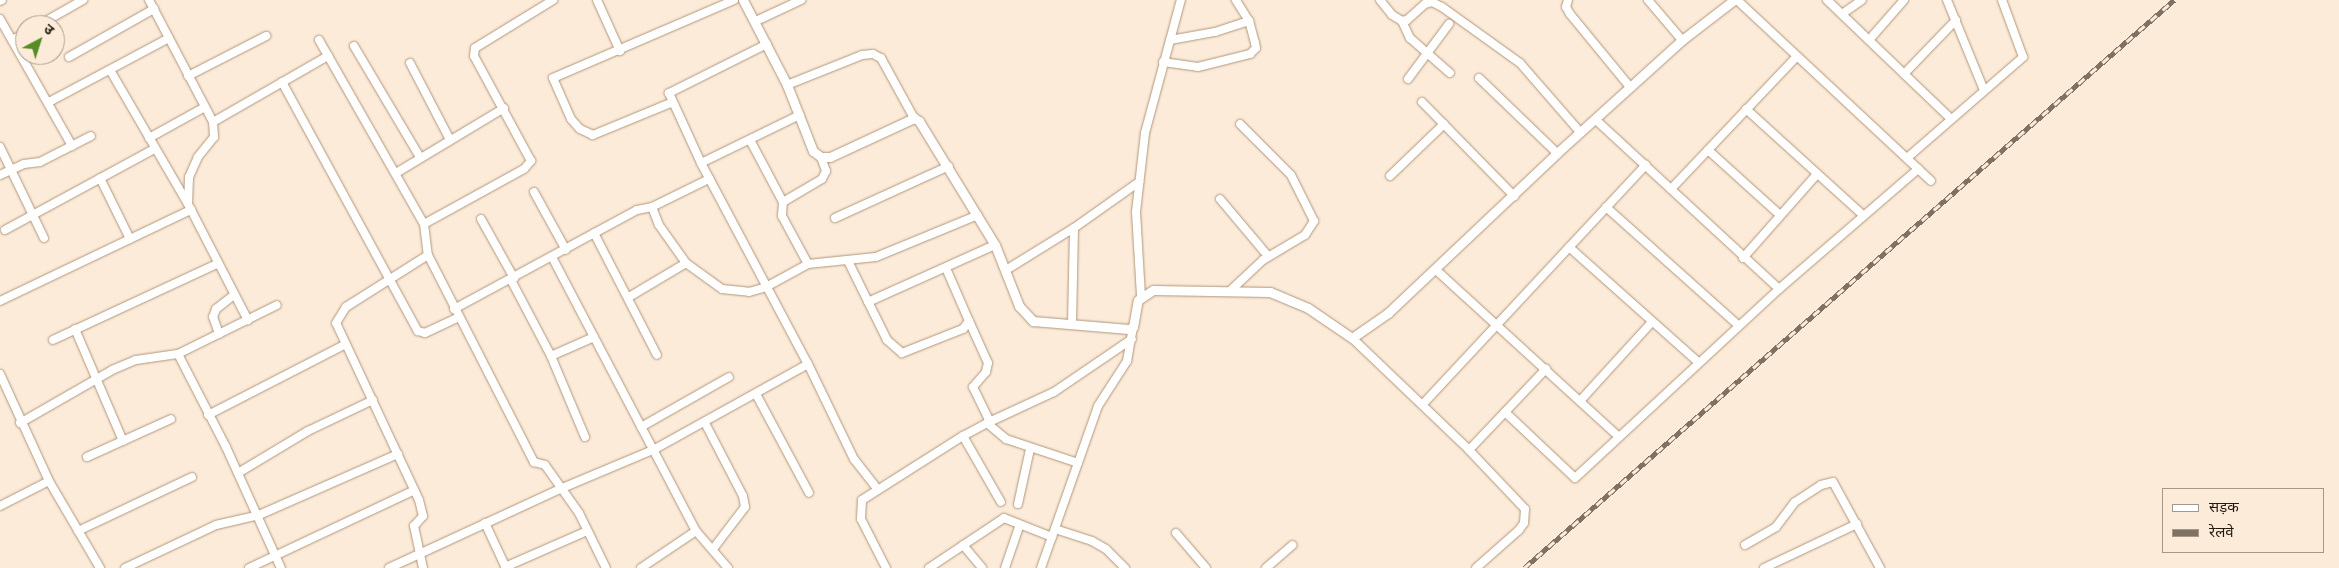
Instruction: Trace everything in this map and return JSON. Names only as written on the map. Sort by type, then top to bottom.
[{"type":"street","points":[[57,15],[83,0]]},
{"type":"street","points":[[149,0],[213,122],[214,137],[198,156],[189,177],[190,207]]},
{"type":"street","points":[[424,224],[524,169],[531,161],[504,108],[474,56],[475,48],[553,0]]},
{"type":"street","points":[[598,0],[620,51]]},
{"type":"street","points":[[674,102],[599,134],[580,129],[567,112],[553,78],[620,51],[734,0]]},
{"type":"street","points":[[743,0],[756,21],[788,85],[813,151],[821,158],[826,171],[822,179],[782,202]]},
{"type":"street","points":[[756,21],[801,0]]},
{"type":"street","points":[[1042,568],[1098,406],[1127,361],[1141,296],[1136,212],[1146,133],[1163,62],[1181,0]]},
{"type":"street","points":[[1163,62],[1198,66],[1250,54],[1256,48],[1249,21],[1236,0]]},
{"type":"street","points":[[1380,0],[1392,15],[1402,21],[1410,38],[1450,73]]},
{"type":"street","points":[[1568,0],[1566,7],[1570,14],[1630,87]]},
{"type":"street","points":[[1648,0],[1682,40]]},
{"type":"street","points":[[1352,338],[1388,313],[1514,196],[1557,153],[1596,120],[1682,40],[1735,0],[1932,181]]},
{"type":"street","points":[[1827,0],[1950,118]]},
{"type":"street","points":[[1842,14],[1862,0]]},
{"type":"street","points":[[1869,40],[1904,0]]},
{"type":"street","points":[[1947,0],[1984,90]]},
{"type":"street","points":[[1907,158],[1950,118],[2023,57],[2002,0]]},
{"type":"street","points":[[1402,21],[1407,20],[1425,4],[1432,2],[1442,7],[1520,63],[1580,132]]},
{"type":"street","points":[[70,57],[154,9]]},
{"type":"street","points":[[0,19],[49,102],[72,146]]},
{"type":"street","points":[[1904,74],[1956,20]]},
{"type":"street","points":[[1170,40],[1215,32],[1249,21]]},
{"type":"street","points":[[1408,79],[1449,24]]},
{"type":"street","points":[[188,76],[266,36]]},
{"type":"street","points":[[49,102],[169,38]]},
{"type":"street","points":[[319,40],[424,224],[428,255],[534,462],[545,465],[587,531],[606,568]]},
{"type":"street","points":[[767,44],[669,93],[709,179],[808,364],[854,460],[878,490]]},
{"type":"street","points":[[354,46],[420,156]]},
{"type":"street","points":[[788,85],[862,55],[873,54],[880,58],[914,118],[949,166],[995,245],[1025,316],[1042,324],[1133,327]]},
{"type":"street","points":[[213,122],[328,56]]},
{"type":"street","points":[[1671,189],[1797,56]]},
{"type":"street","points":[[410,63],[450,140]]},
{"type":"street","points":[[110,70],[154,149],[190,207],[217,264],[248,320]]},
{"type":"street","points":[[1479,78],[1557,153]]},
{"type":"street","points":[[282,82],[421,333],[459,317]]},
{"type":"street","points":[[1422,102],[1514,196]]},
{"type":"street","points":[[149,138],[205,107]]},
{"type":"street","points":[[396,174],[420,156],[504,108]]},
{"type":"street","points":[[1746,109],[1863,215]]},
{"type":"street","points":[[701,162],[800,115]]},
{"type":"street","points":[[821,158],[830,157],[914,118]]},
{"type":"street","points":[[1596,120],[1743,258],[1779,289]]},
{"type":"street","points":[[1231,290],[1268,256],[1306,235],[1314,221],[1291,175],[1240,124]]},
{"type":"street","points":[[1390,176],[1444,124]]},
{"type":"street","points":[[0,175],[40,162],[91,136]]},
{"type":"street","points":[[750,140],[782,202],[782,216],[808,264]]},
{"type":"street","points":[[0,147],[44,238]]},
{"type":"street","points":[[4,230],[154,149]]},
{"type":"street","points":[[1708,150],[1780,215]]},
{"type":"street","points":[[1423,404],[1646,165]]},
{"type":"street","points":[[834,218],[949,166]]},
{"type":"street","points":[[1505,412],[1575,478],[1779,289],[1918,169]]},
{"type":"street","points":[[1743,258],[1817,174]]},
{"type":"street","points":[[100,178],[130,239]]},
{"type":"street","points":[[454,309],[637,210],[652,207],[709,179]]},
{"type":"street","points":[[1006,270],[1074,228],[1139,182]]},
{"type":"street","points":[[534,192],[566,250]]},
{"type":"street","points":[[1220,199],[1268,256]]},
{"type":"street","points":[[0,300],[130,239],[190,207]]},
{"type":"street","points":[[652,207],[659,225],[686,263],[722,289],[749,292],[766,287],[808,264],[876,257],[978,215]]},
{"type":"street","points":[[1606,207],[1739,326]]},
{"type":"street","points":[[481,219],[551,356],[585,437]]},
{"type":"street","points":[[1072,324],[1074,228]]},
{"type":"street","points":[[594,233],[629,297],[657,355]]},
{"type":"street","points":[[868,302],[995,245]]},
{"type":"street","points":[[1569,247],[1699,364]]},
{"type":"street","points":[[423,568],[414,526],[423,516],[415,490],[373,400],[344,344],[336,323],[338,315],[428,255]]},
{"type":"street","points":[[552,257],[696,531],[728,568]]},
{"type":"street","points":[[848,261],[891,346],[902,353],[963,328],[969,321]]},
{"type":"street","points":[[629,297],[686,263]]},
{"type":"street","points":[[53,340],[217,264]]},
{"type":"street","points":[[946,268],[988,363],[986,372],[973,387],[988,423],[1006,439],[1030,449],[1078,463]]},
{"type":"street","points":[[1435,269],[1619,437]]},
{"type":"street","points":[[1141,296],[1161,289],[1270,292],[1297,302],[1352,338],[1423,404],[1520,501],[1526,516],[1519,530],[1476,568]]},
{"type":"street","points":[[219,334],[213,317],[216,309],[234,295]]},
{"type":"street","points":[[20,423],[97,381],[112,370],[136,360],[178,354],[277,305]]},
{"type":"street","points":[[1580,401],[1652,322]]},
{"type":"street","points":[[75,330],[123,441]]},
{"type":"street","points":[[551,356],[594,337]]},
{"type":"street","points":[[886,568],[861,519],[860,508],[862,500],[963,436],[1054,392],[1132,339]]},
{"type":"street","points":[[208,415],[344,344]]},
{"type":"street","points":[[178,354],[259,515],[281,568]]},
{"type":"street","points":[[389,568],[419,556],[560,489],[653,450],[808,364]]},
{"type":"street","points":[[1469,450],[1546,369]]},
{"type":"street","points":[[641,427],[728,377]]},
{"type":"street","points":[[1,380],[49,481],[100,568]]},
{"type":"street","points":[[756,394],[809,494]]},
{"type":"street","points":[[238,472],[308,431],[373,400]]},
{"type":"street","points":[[87,457],[171,419]]},
{"type":"street","points":[[705,422],[744,496],[746,507],[713,549]]},
{"type":"street","points":[[963,436],[1001,502]]},
{"type":"street","points":[[1018,504],[1030,449]]},
{"type":"street","points":[[125,568],[216,525],[259,515],[398,454]]},
{"type":"street","points":[[78,531],[192,477]]},
{"type":"street","points":[[0,506],[49,481]]},
{"type":"street","points":[[1745,544],[1776,527],[1789,508],[1828,482],[1838,486],[1880,568]]},
{"type":"street","points":[[248,568],[415,490]]},
{"type":"street","points":[[929,568],[1004,518],[1054,533],[1092,541],[1106,550],[1125,568]]},
{"type":"street","points":[[485,523],[505,568],[587,531]]},
{"type":"street","points":[[1005,568],[1020,524]]},
{"type":"street","points":[[1764,568],[1857,524]]},
{"type":"street","points":[[641,568],[696,531]]},
{"type":"street","points":[[1176,533],[1206,568]]},
{"type":"street","points":[[964,545],[982,568]]},
{"type":"street","points":[[1266,568],[1292,545]]},
{"type":"railway","points":[[1524,568],[2174,0]]}]
